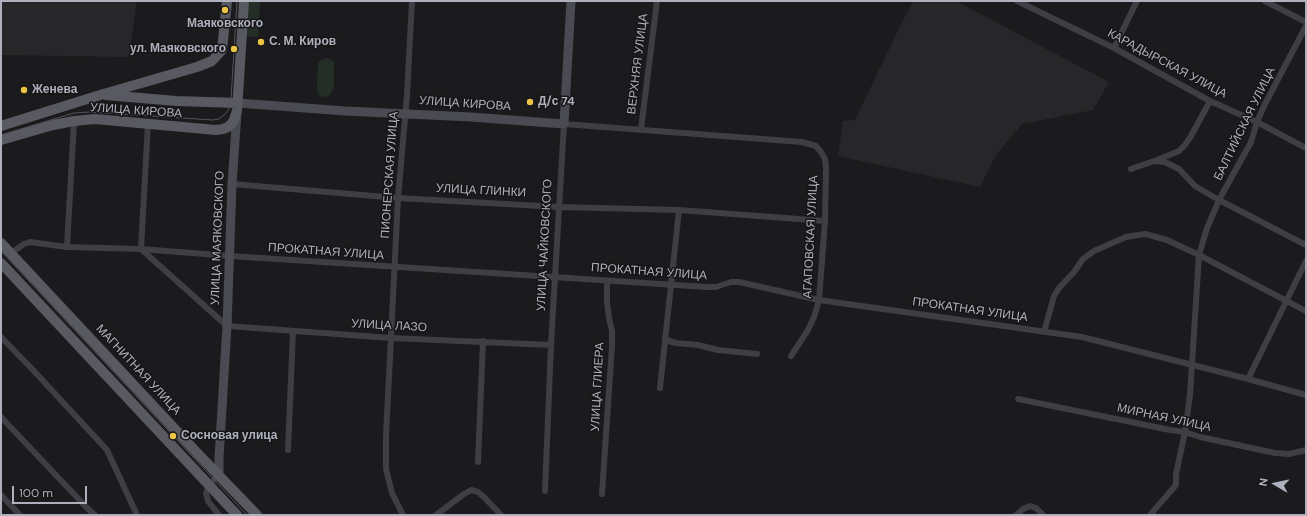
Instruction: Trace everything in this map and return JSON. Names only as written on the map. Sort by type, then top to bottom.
[{"type":"main road","points":[[1,126],[212,62],[222,50],[227,1]]},
{"type":"main road","name":"УЛИЦА МАЯКОВСКОГО","points":[[219,475],[227,326],[232,184],[244,1]]},
{"type":"main road","name":"УЛИЦА ЧАЙКОВСКОГО","points":[[564,124],[572,1]]},
{"type":"main road","points":[[100,95],[238,107]]},
{"type":"main road","name":"УЛИЦА КИРОВА","points":[[1,140],[38,129],[74,121],[95,120],[216,130],[228,127],[232,122],[238,107],[471,117],[564,124]]},
{"type":"main road","name":"МАГНИТНАЯ УЛИЦА","points":[[1,243],[257,515]]},
{"type":"main road","points":[[1,264],[237,515]]},
{"type":"street","name":"ПИОНЕРСКАЯ УЛИЦА","points":[[403,515],[392,493],[386,469],[386,436],[398,198],[412,1]]},
{"type":"street","name":"ВЕРХНЯЯ УЛИЦА","points":[[641,129],[658,1]]},
{"type":"street","name":"КАРАДЫРСКАЯ УЛИЦА","points":[[1017,1],[1114,48],[1210,101],[1257,122],[1306,148]]},
{"type":"street","points":[[1114,48],[1137,1]]},
{"type":"street","points":[[1265,1],[1306,22]]},
{"type":"street","name":"БАЛТИЙСКАЯ УЛИЦА","points":[[1150,515],[1176,484],[1176,474],[1185,432],[1190,395],[1199,255],[1207,228],[1219,200],[1251,142],[1257,122],[1265,104],[1306,26]]},
{"type":"street","points":[[1131,169],[1173,154],[1182,148],[1191,136],[1210,101]]},
{"type":"street","points":[[67,247],[74,121]]},
{"type":"street","points":[[148,124],[141,250],[227,326]]},
{"type":"street","name":"УЛИЦА КИРОВА","points":[[564,124],[641,129],[809,144]]},
{"type":"street","name":"УЛИЦА ЧАЙКОВСКОГО","points":[[545,491],[551,345],[564,124]]},
{"type":"street","name":"АГАПОВСКАЯ УЛИЦА","points":[[791,356],[808,330],[819,300],[825,221],[826,165],[821,152],[816,146],[809,144]]},
{"type":"street","points":[[1154,161],[1165,162],[1179,170],[1195,186],[1306,245]]},
{"type":"street","name":"УЛИЦА ГЛИНКИ","points":[[232,184],[398,198],[559,207],[679,210],[825,221]]},
{"type":"street","points":[[660,388],[679,210]]},
{"type":"street","points":[[1044,332],[1054,296],[1083,260],[1094,251],[1126,237],[1145,234],[1167,240],[1199,255],[1306,311]]},
{"type":"street","name":"ПРОКАТНАЯ УЛИЦА","points":[[11,253],[24,244],[30,242],[67,247],[141,250],[671,285],[712,287],[727,283],[739,282],[819,300],[1082,337],[1248,379],[1306,396]]},
{"type":"street","points":[[1248,379],[1306,262]]},
{"type":"street","name":"УЛИЦА ГЛИЕРА","points":[[602,494],[612,346],[612,332],[607,302],[607,281]]},
{"type":"street","name":"УЛИЦА ЛАЗО","points":[[227,326],[391,338],[551,345]]},
{"type":"street","points":[[288,450],[294,331]]},
{"type":"street","points":[[1,337],[107,450],[137,515]]},
{"type":"street","points":[[665,338],[676,343],[698,345],[718,350],[757,354]]},
{"type":"street","points":[[478,462],[483,342]]},
{"type":"street","name":"МИРНАЯ УЛИЦА","points":[[1018,399],[1185,432],[1200,437],[1275,453],[1289,454],[1306,450]]},
{"type":"street","points":[[1,417],[95,515]]},
{"type":"street","points":[[219,475],[209,485],[206,493],[208,501],[219,515]]},
{"type":"street","points":[[436,515],[471,490],[478,492],[501,515]]},
{"type":"street","points":[[1,495],[20,515]]},
{"type":"street","points":[[1016,515],[1023,509],[1030,506],[1036,508],[1043,515]]},
{"type":"shaded area","points":[[1,1],[137,1],[129,57],[1,55]]},
{"type":"shaded area","points":[[245,1],[260,1],[258,37],[242,36]]},
{"type":"shaded area","points":[[914,1],[956,1],[1109,82],[1093,110],[1022,124],[996,155],[980,187],[838,156],[843,121],[855,120],[904,18]]},
{"type":"shaded area","points":[[326,58],[334,62],[334,88],[329,96],[326,97],[320,96],[317,91],[317,84],[318,64],[321,60]]},
{"type":"tram line","points":[[1,135],[74,113],[89,112],[213,120],[219,119],[229,109],[231,99],[237,1]]},
{"type":"tram line","points":[[1,251],[247,515]]},
{"type":"place","name":"Маяковского","points":[[225,10]]},
{"type":"place","name":"С. М. Киров","points":[[261,42]]},
{"type":"place","name":"ул. Маяковского","points":[[234,49]]},
{"type":"place","name":"Женева","points":[[24,90]]},
{"type":"place","name":"Д/с 74","points":[[530,102]]},
{"type":"place","name":"Сосновая улица","points":[[173,436]]}]
